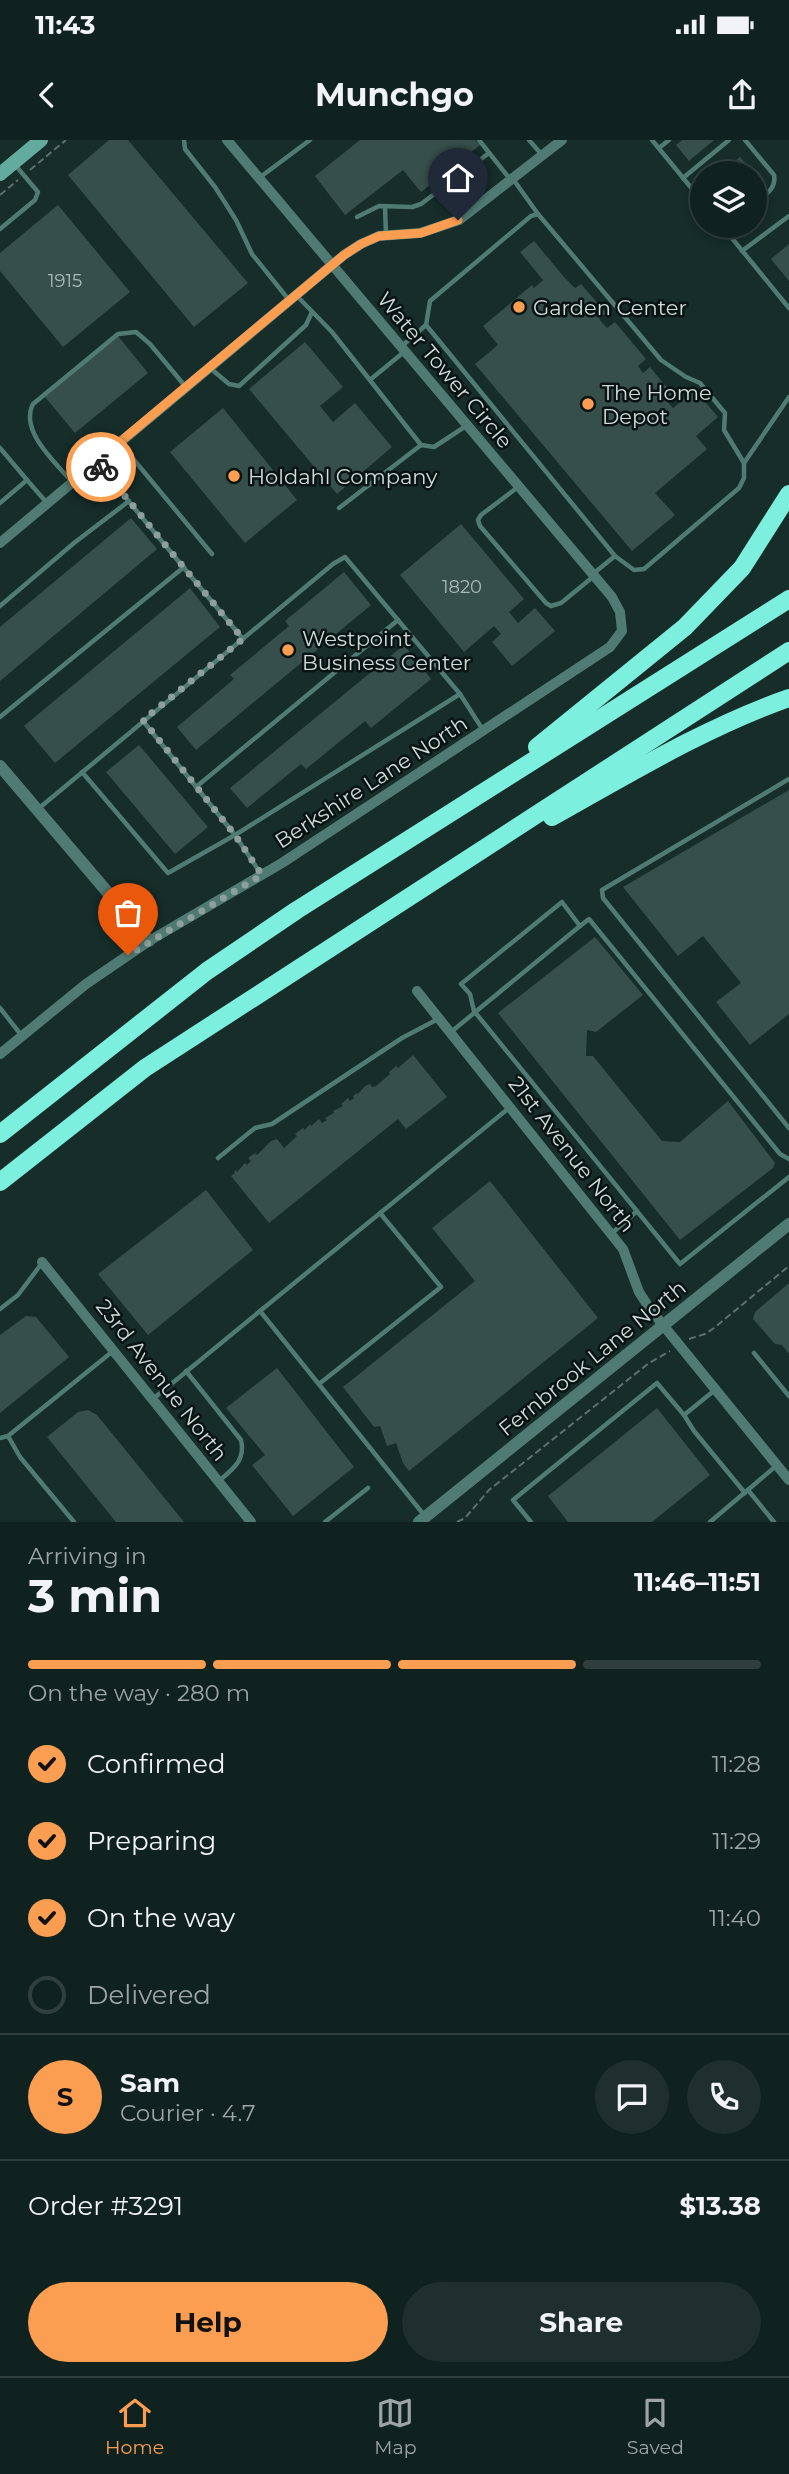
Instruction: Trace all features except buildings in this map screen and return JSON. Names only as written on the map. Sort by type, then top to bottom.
[{"type":"highway","points":[[456,809],[685,627],[743,568],[789,494]]},
{"type":"highway","points":[[0,1134],[206,971],[297,910],[789,598]]},
{"type":"highway","points":[[0,1182],[145,1068],[789,651]]},
{"type":"highway","points":[[503,835],[536,826],[649,762],[757,710],[789,698]]},
{"type":"main road","points":[[0,174],[41,140]]},
{"type":"street","name":"Water Tower Circle","points":[[227,140],[612,597],[620,612],[622,631]]},
{"type":"street","points":[[0,543],[332,265],[361,244],[386,236],[421,233],[458,220],[562,140]]},
{"type":"street","name":"Berkshire Lane North","points":[[0,1054],[86,984],[149,941],[262,875],[484,731],[610,647],[622,631]]},
{"type":"street","points":[[0,766],[149,941]]},
{"type":"street","name":"21st Avenue North","points":[[417,991],[611,1234],[629,1261],[639,1292],[789,1480]]},
{"type":"street","name":"Fernbrook Lane North","points":[[423,1519],[789,1224]]},
{"type":"street","name":"23rd Avenue North","points":[[42,1262],[251,1522]]},
{"type":"lane","points":[[184,140],[185,149],[215,187],[236,220],[252,254],[293,298],[332,332],[421,444],[430,447],[440,444],[467,425]]},
{"type":"lane","points":[[259,178],[310,140]]},
{"type":"lane","points":[[426,325],[615,556],[634,570],[643,569],[739,488],[744,478],[744,463],[724,430],[725,412],[699,383],[685,377],[661,360],[479,140]]},
{"type":"lane","points":[[529,140],[543,156]]},
{"type":"lane","points":[[652,140],[690,186]]},
{"type":"lane","points":[[659,148],[669,140]]},
{"type":"lane","points":[[683,178],[729,140]]},
{"type":"lane","points":[[745,140],[762,161]]},
{"type":"lane","points":[[357,217],[373,207],[421,204],[489,153]]},
{"type":"lane","points":[[0,229],[35,200],[38,192],[13,163]]},
{"type":"lane","points":[[767,167],[776,183],[767,193]]},
{"type":"lane","points":[[385,206],[386,236]]},
{"type":"lane","points":[[371,379],[426,325],[430,302],[531,216],[538,214]]},
{"type":"lane","points":[[742,251],[789,216]]},
{"type":"lane","points":[[733,238],[789,308]]},
{"type":"lane","points":[[209,367],[229,384],[239,386],[306,325],[312,313]]},
{"type":"lane","points":[[72,482],[29,424],[29,411],[33,404],[118,334],[127,332],[136,332],[150,344],[186,387]]},
{"type":"lane","points":[[744,463],[789,397]]},
{"type":"lane","points":[[119,442],[212,554]]},
{"type":"lane","points":[[340,508],[421,444]]},
{"type":"lane","points":[[0,448],[47,503]]},
{"type":"lane","points":[[96,462],[243,639]]},
{"type":"lane","points":[[0,503],[27,480]]},
{"type":"lane","points":[[518,486],[478,520],[480,526],[546,603],[551,606],[561,603],[615,556]]},
{"type":"lane","points":[[0,606],[74,543],[129,501]]},
{"type":"lane","points":[[38,810],[143,720],[345,557],[460,694],[484,731]]},
{"type":"lane","points":[[0,717],[184,567]]},
{"type":"lane","points":[[196,787],[398,620]]},
{"type":"lane","points":[[82,772],[168,873],[235,835],[460,694]]},
{"type":"lane","points":[[143,720],[235,835],[262,875]]},
{"type":"lane","points":[[789,779],[602,890],[603,898],[789,1128]]},
{"type":"lane","points":[[580,926],[562,902],[461,984],[470,994],[474,1011],[680,1264],[789,1177]]},
{"type":"lane","points":[[451,1032],[589,919],[780,1154],[789,1159]]},
{"type":"lane","points":[[0,1009],[22,1037]]},
{"type":"lane","points":[[218,1158],[255,1128],[272,1124],[402,1038],[439,1018]]},
{"type":"lane","points":[[153,1399],[510,1107]]},
{"type":"lane","points":[[611,1234],[637,1211]]},
{"type":"lane","points":[[319,1384],[441,1287],[380,1213]]},
{"type":"lane","points":[[0,1309],[18,1295],[42,1262]]},
{"type":"lane","points":[[260,1311],[423,1519]]},
{"type":"lane","points":[[0,1438],[8,1436],[114,1350]]},
{"type":"lane","points":[[754,1353],[789,1396]]},
{"type":"lane","points":[[186,1371],[242,1440],[244,1450],[241,1458],[219,1481]]},
{"type":"lane","points":[[531,1522],[513,1500],[657,1383],[694,1431],[774,1522]]},
{"type":"lane","points":[[684,1415],[715,1390]]},
{"type":"lane","points":[[8,1436],[20,1457],[74,1522]]},
{"type":"lane","points":[[710,1522],[777,1465]]},
{"type":"lane","points":[[325,1522],[368,1488]]},
{"type":"path","points":[[0,195],[66,140]]},
{"type":"path","points":[[457,1522],[465,1518],[489,1490],[639,1371],[690,1338],[714,1328],[789,1266]]},
{"type":"way so far","points":[[101,467],[243,639],[143,720],[235,835],[262,875],[128,955]]},
{"type":"place","name":"Garden Center","points":[[519,307]]},
{"type":"place","name":"The Home Depot","points":[[588,404]]},
{"type":"place","name":"Holdahl Company","points":[[234,476]]},
{"type":"place","name":"Westpoint Business Center","points":[[288,650]]},
{"type":"route","points":[[101,467],[96,462],[344,255],[379,236],[421,233],[458,220]]}]
